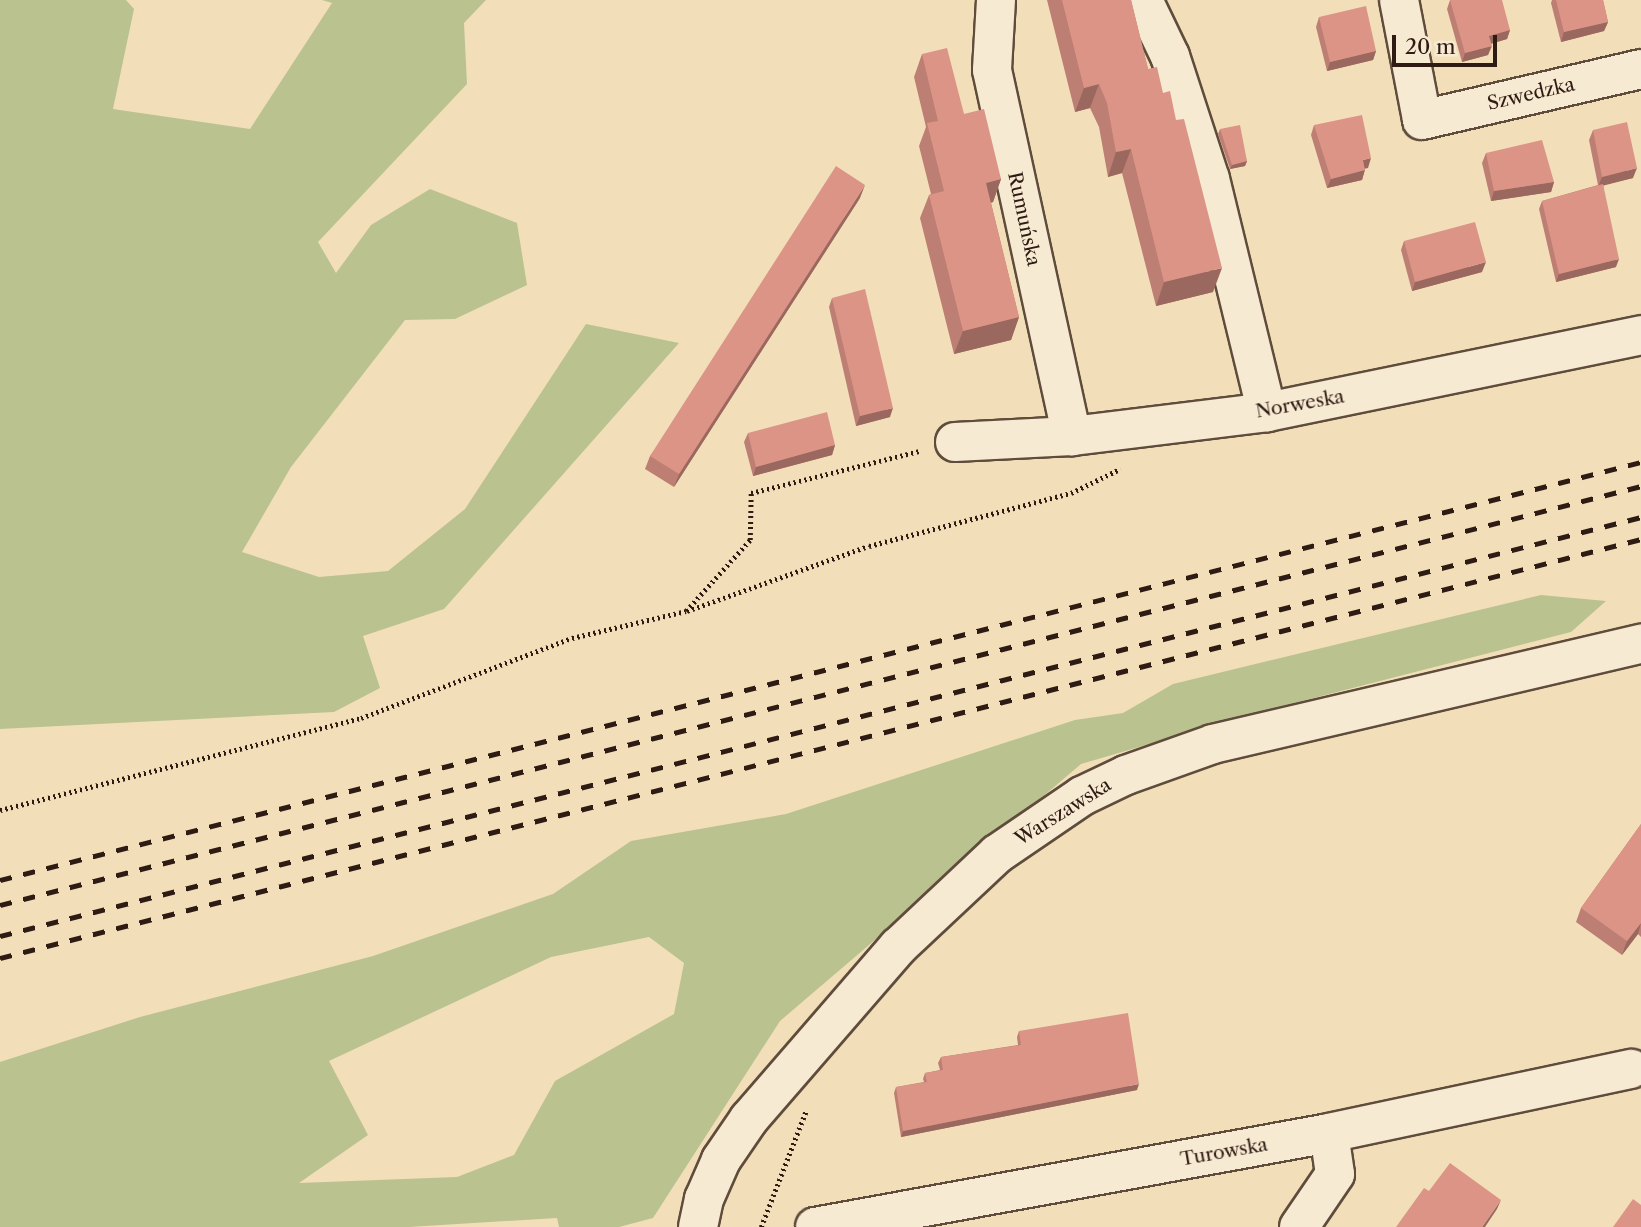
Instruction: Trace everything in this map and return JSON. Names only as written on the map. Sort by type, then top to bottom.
[{"type":"street","name":"Rumuńska","points":[[996,0],[992,70],[1072,436]]},
{"type":"street","points":[[1143,0],[1170,56],[1210,179],[1267,412]]},
{"type":"street","name":"Szwedzka","points":[[1399,0],[1422,120],[1641,69]]},
{"type":"street","name":"Norweska","points":[[955,442],[1072,436],[1267,412],[1641,335]]},
{"type":"street","name":"Warszawska","points":[[698,1227],[704,1199],[722,1160],[749,1119],[898,947],[998,853],[1082,796],[1126,775],[1213,744],[1641,644]]},
{"type":"street","name":"Turowska","points":[[815,1227],[1329,1133],[1631,1069]]},
{"type":"street","points":[[1299,1227],[1335,1174],[1329,1133]]},
{"type":"path","points":[[686,611],[750,540],[751,493],[955,442]]},
{"type":"path","points":[[0,810],[361,718],[572,638],[686,611],[869,547],[1071,493],[1129,464]]},
{"type":"path","points":[[761,1227],[808,1107]]},
{"type":"green space","points":[[0,0],[126,0],[134,9],[113,109],[250,129],[332,3],[322,0],[486,0],[464,23],[467,84],[318,242],[336,273],[371,225],[430,189],[517,223],[527,285],[455,319],[405,320],[291,467],[242,552],[319,577],[388,571],[465,509],[586,324],[679,343],[444,609],[363,636],[380,688],[334,712],[0,729]]},
{"type":"green space","points":[[1541,595],[1606,601],[1571,632],[1255,713],[1081,764],[780,1021],[653,1218],[619,1227],[559,1227],[557,1218],[409,1227],[0,1227],[0,1062],[140,1017],[373,956],[553,894],[631,841],[786,814],[1075,720],[1123,713],[1173,684]],"holes":[[[649,937],[684,963],[674,1014],[555,1081],[514,1155],[457,1177],[299,1183],[368,1135],[329,1061],[551,957]]]},
{"type":"building","points":[[1062,0],[1131,0],[1148,69],[1157,67],[1163,93],[1170,91],[1176,120],[1184,119],[1222,268],[1164,282],[1131,149],[1116,152],[1107,103],[1099,84],[1084,88]]},
{"type":"building","points":[[1450,0],[1502,0],[1510,30],[1489,36],[1492,46],[1465,53]]},
{"type":"building","points":[[1556,0],[1603,0],[1608,22],[1564,32]]},
{"type":"building","points":[[1366,6],[1376,51],[1330,62],[1319,17]]},
{"type":"building","points":[[947,48],[964,114],[984,109],[1001,179],[986,183],[1019,317],[963,331],[929,195],[944,191],[927,123],[938,121],[922,54]]},
{"type":"building","points":[[1362,115],[1371,158],[1363,160],[1365,170],[1331,179],[1314,125]]},
{"type":"building","points":[[1627,122],[1637,168],[1602,177],[1593,130]]},
{"type":"building","points":[[1240,125],[1247,161],[1232,165],[1220,129]]},
{"type":"building","points":[[1542,140],[1554,182],[1494,191],[1486,153]]},
{"type":"building","points":[[836,166],[865,185],[679,474],[650,456]]},
{"type":"building","points":[[1603,184],[1619,259],[1559,274],[1542,201]]},
{"type":"building","points":[[1475,222],[1486,262],[1415,282],[1404,241]]},
{"type":"building","points":[[865,289],[893,408],[860,416],[832,298]]},
{"type":"building","points":[[827,412],[835,445],[756,467],[748,433]]},
{"type":"building","points":[[1641,824],[1641,923],[1627,941],[1581,908]]},
{"type":"building","points":[[1128,1013],[1139,1084],[903,1131],[896,1087],[927,1082],[925,1073],[943,1070],[941,1057],[1021,1045],[1019,1031]]},
{"type":"building","points":[[1450,1163],[1501,1200],[1482,1227],[1396,1227],[1424,1188],[1429,1191]]},
{"type":"building","points":[[1633,1199],[1641,1205],[1641,1227],[1613,1227]]},
{"type":"railway","points":[[0,880],[1641,462]]},
{"type":"railway","points":[[0,905],[1641,486]]},
{"type":"railway","points":[[0,936],[1641,517]]},
{"type":"railway","points":[[0,958],[1641,539]]}]
